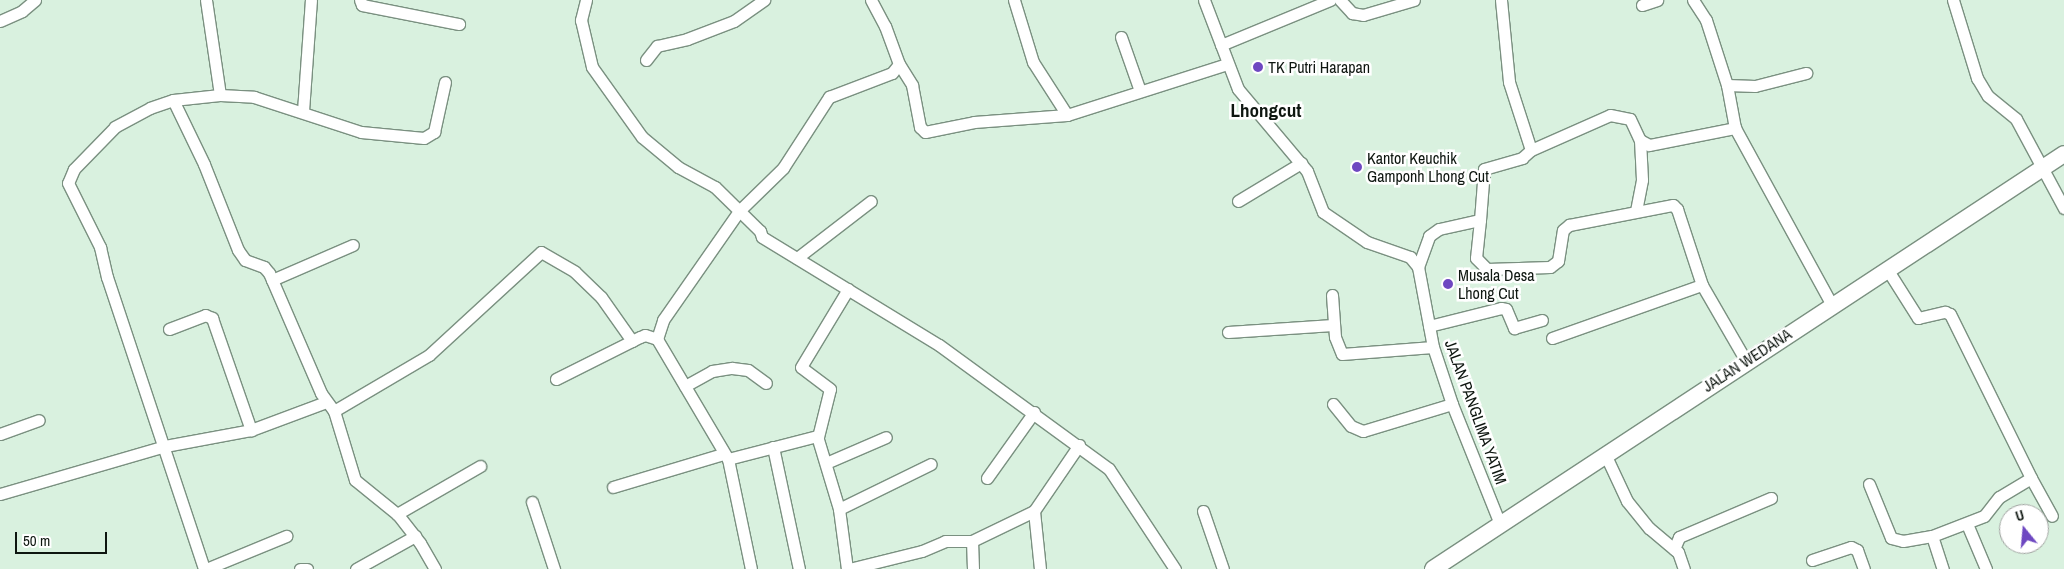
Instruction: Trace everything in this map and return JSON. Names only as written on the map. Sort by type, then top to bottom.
[{"type":"street","points":[[0,21],[22,11],[35,0]]},
{"type":"street","points":[[206,0],[220,95]]},
{"type":"street","points":[[303,111],[312,0]]},
{"type":"street","points":[[360,0],[362,5],[459,24]]},
{"type":"street","points":[[586,0],[582,20],[592,67],[631,125],[665,158],[709,183],[739,211],[762,237],[939,345],[1034,412],[1113,472],[1175,569]]},
{"type":"street","points":[[646,60],[658,46],[687,39],[734,21],[764,0]]},
{"type":"street","points":[[871,0],[885,26],[899,64],[912,85],[920,127],[925,132],[974,122],[1067,115],[1227,64]]},
{"type":"street","points":[[1014,0],[1033,62],[1067,115]]},
{"type":"street","points":[[1204,0],[1227,64],[1246,101],[1301,163],[1323,212],[1367,242],[1410,257],[1418,267],[1433,232],[1480,220]]},
{"type":"street","points":[[1221,45],[1330,0]]},
{"type":"street","points":[[1340,0],[1352,13],[1363,15],[1414,0]]},
{"type":"street","points":[[1501,0],[1510,82],[1531,150]]},
{"type":"street","points":[[1642,5],[1657,0]]},
{"type":"street","points":[[1693,0],[1706,20],[1727,85],[1735,128],[1832,305]]},
{"type":"street","points":[[1953,0],[1977,78],[1988,96],[2016,119],[2044,167],[2064,208]]},
{"type":"street","points":[[1121,37],[1140,91]]},
{"type":"street","points":[[657,339],[663,320],[739,211],[783,168],[829,96],[892,73],[899,64]]},
{"type":"street","points":[[1727,85],[1755,86],[1806,74]]},
{"type":"street","points":[[286,536],[205,569],[107,277],[100,247],[68,183],[74,169],[115,127],[150,108],[173,100],[220,95],[264,99],[361,132],[424,138],[434,132],[445,82]]},
{"type":"street","points":[[173,100],[204,164],[238,250],[245,260],[267,270],[272,280],[326,402],[334,412],[355,480],[397,514],[416,536],[435,569]]},
{"type":"street","points":[[1636,211],[1642,180],[1640,140],[1630,119],[1610,115],[1531,150],[1522,158],[1486,168],[1482,172],[1476,258],[1487,268],[1502,270],[1550,266],[1558,261],[1566,227],[1636,211],[1666,204],[1675,207],[1702,285],[1746,361]]},
{"type":"street","points":[[1640,140],[1648,145],[1735,128]]},
{"type":"street","name":"JALAN WEDANA","points":[[1433,569],[1746,361],[2064,154]]},
{"type":"street","points":[[1238,201],[1301,163]]},
{"type":"street","points":[[797,258],[871,201]]},
{"type":"street","points":[[272,280],[353,245]]},
{"type":"street","points":[[334,412],[429,355],[541,252],[575,272],[601,297],[632,341]]},
{"type":"street","name":"JALAN PANGLIMA YATIM","points":[[1418,267],[1434,347],[1452,404],[1500,524]]},
{"type":"street","points":[[1887,269],[1918,318],[1945,312],[1950,314],[2031,478],[2052,516]]},
{"type":"street","points":[[1552,338],[1702,285]]},
{"type":"street","points":[[848,289],[801,367],[830,389],[818,438],[839,509],[848,569],[922,551],[945,541],[972,541],[1034,511],[1079,445]]},
{"type":"street","points":[[1332,295],[1333,325],[1338,348],[1346,355],[1434,347]]},
{"type":"street","points":[[1429,326],[1501,308],[1506,309],[1514,328],[1542,320]]},
{"type":"street","points":[[169,329],[205,315],[212,318],[251,430]]},
{"type":"street","points":[[1228,332],[1333,325]]},
{"type":"street","points":[[556,379],[645,335],[657,339],[712,429],[725,456],[751,569]]},
{"type":"street","points":[[685,386],[712,371],[732,368],[748,370],[766,383]]},
{"type":"street","points":[[0,494],[165,446],[251,430],[326,402]]},
{"type":"street","points":[[1333,404],[1351,426],[1363,431],[1452,404]]},
{"type":"street","points":[[987,478],[1034,412]]},
{"type":"street","points":[[0,434],[39,420]]},
{"type":"street","points":[[613,487],[725,456],[814,435],[818,438]]},
{"type":"street","points":[[826,462],[886,437]]},
{"type":"street","points":[[773,446],[799,569]]},
{"type":"street","points":[[1605,454],[1627,501],[1649,528],[1674,549],[1684,569]]},
{"type":"street","points":[[839,509],[931,464]]},
{"type":"street","points":[[397,514],[480,466]]},
{"type":"street","points":[[1869,484],[1891,538],[1903,542],[1932,536],[1967,524],[1991,510],[1999,497],[2031,478]]},
{"type":"street","points":[[1674,549],[1679,537],[1771,498]]},
{"type":"street","points":[[532,502],[554,569]]},
{"type":"street","points":[[1034,511],[1040,569]]},
{"type":"street","points":[[1203,511],[1223,569]]},
{"type":"street","points":[[1967,524],[1986,569]]},
{"type":"street","points":[[356,569],[416,536]]},
{"type":"street","points":[[1932,536],[1943,569]]},
{"type":"street","points":[[972,541],[973,569]]},
{"type":"street","points":[[1812,560],[1851,547],[1856,550],[1864,569]]},
{"type":"street","points":[[300,569],[307,569]]},
{"type":"place","name":"TK Putri Harapan","points":[[1258,67]]},
{"type":"place","name":"Kantor Keuchik Gamponh Lhong Cut","points":[[1357,167]]},
{"type":"place","name":"Musala Desa Lhong Cut","points":[[1448,284]]},
{"type":"district","name":"Lhongcut","points":[[1266,111]]}]
